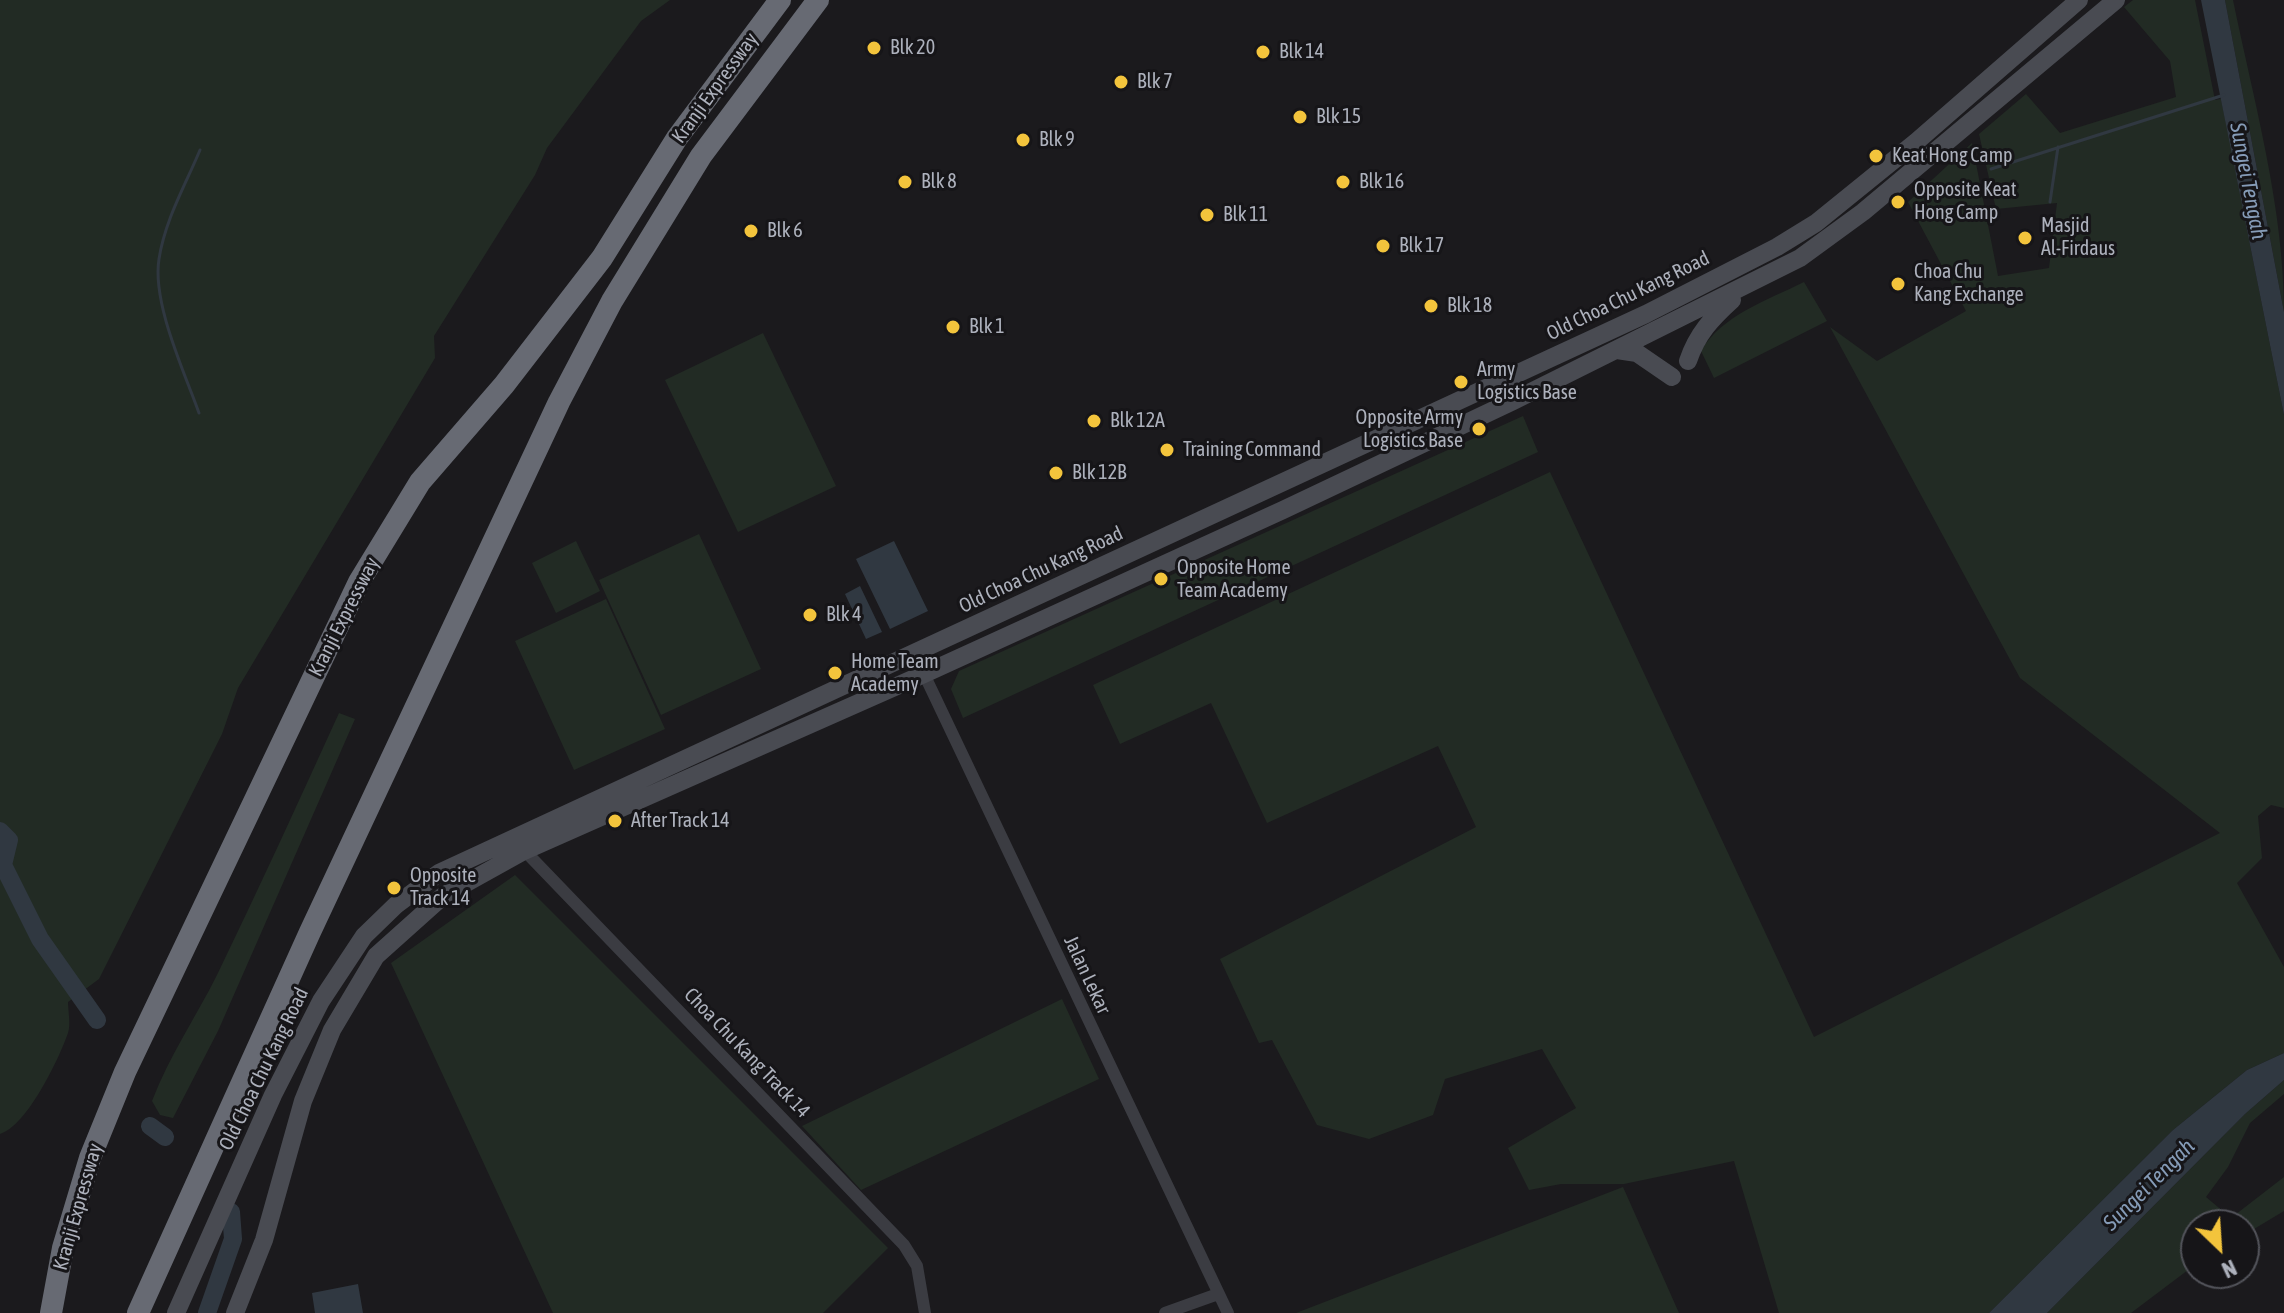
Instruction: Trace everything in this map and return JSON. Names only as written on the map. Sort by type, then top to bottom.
[{"type":"highway","name":"Kranji Expressway","points":[[51,1313],[63,1248],[86,1173],[125,1072],[359,582],[420,482],[504,385],[602,258],[677,138],[780,0]]},
{"type":"highway","name":"Kranji Expressway","points":[[138,1313],[310,932],[559,402],[612,301],[701,156],[818,0]]},
{"type":"main road","name":"Old Choa Chu Kang Road","points":[[235,1313],[264,1240],[303,1101],[332,1030],[376,956],[443,896],[518,844],[914,653],[1653,311],[1777,247],[1854,195],[2079,0]]},
{"type":"main road","name":"Old Choa Chu Kang Road","points":[[176,1313],[273,1095],[321,1001],[364,936],[396,905],[439,873],[518,844],[924,674],[1283,510],[1746,287],[1800,258],[1863,212],[2116,0]]},
{"type":"main road","points":[[2016,54],[2067,22],[2080,30]]},
{"type":"main road","points":[[1688,361],[1694,342],[1709,321],[1746,287]]},
{"type":"main road","points":[[1617,350],[1637,353],[1672,377]]},
{"type":"main road","points":[[1260,494],[1276,500],[1283,510]]},
{"type":"main road","points":[[273,1095],[285,1105],[303,1101]]},
{"type":"street","name":"Jalan Lekar","points":[[914,653],[1228,1313]]},
{"type":"street","name":"Choa Chu Kang Track 14","points":[[518,844],[904,1245],[917,1266],[925,1313]]},
{"type":"street","points":[[1165,1313],[1218,1294]]},
{"type":"shaded area","points":[[0,0],[670,0],[641,21],[547,148],[535,175],[434,336],[435,358],[238,688],[222,734],[99,979],[68,1002],[68,1033],[50,1074],[21,1118],[0,1134]]},
{"type":"shaded area","points":[[2133,0],[2195,0],[2215,100],[2221,99],[2284,415],[2284,808],[2271,805],[2258,816],[2262,858],[2237,883],[2284,967],[2284,1053],[2247,1070],[2173,1130],[1989,1313],[1779,1313],[1734,1161],[1624,1184],[1561,1184],[1529,1190],[1508,1148],[1576,1108],[1542,1049],[1445,1079],[1433,1115],[1369,1139],[1317,1125],[1272,1040],[1259,1043],[1220,959],[1476,827],[1438,746],[1267,823],[1211,703],[1120,744],[1093,685],[1550,472],[1814,1037],[2220,833],[2020,678],[1830,327],[1877,361],[1966,311],[1908,202],[1972,143],[1998,276],[2049,268],[2057,203],[1996,209],[1979,134],[2026,94],[2060,133],[2176,97],[2170,61],[2124,7]]},
{"type":"shaded area","points":[[2225,0],[2233,0],[2266,155],[2279,234],[2284,312]]},
{"type":"shaded area","points":[[1804,282],[1827,321],[1714,378],[1701,351],[1710,338],[1733,318]]},
{"type":"shaded area","points":[[763,333],[836,486],[738,532],[665,380]]},
{"type":"shaded area","points":[[1523,416],[1538,452],[963,718],[951,689],[959,671]]},
{"type":"shaded area","points":[[699,534],[761,669],[661,715],[599,580]]},
{"type":"shaded area","points":[[576,541],[600,591],[556,613],[532,563]]},
{"type":"shaded area","points":[[606,599],[665,729],[574,770],[515,641]]},
{"type":"shaded area","points":[[339,713],[355,719],[218,1031],[173,1118],[160,1115],[152,1101],[159,1084],[217,975]]},
{"type":"shaded area","points":[[515,875],[888,1248],[823,1313],[553,1313],[391,963]]},
{"type":"shaded area","points":[[1062,999],[1099,1079],[861,1190],[802,1126]]},
{"type":"shaded area","points":[[2284,1080],[2284,1094],[2250,1123],[2228,1167],[2206,1197],[2220,1209],[2180,1209],[2180,1276],[2131,1313],[2047,1313],[2245,1114]]},
{"type":"shaded area","points":[[2284,1177],[2284,1211],[2260,1225],[2260,1209],[2243,1209]]},
{"type":"shaded area","points":[[1623,1187],[1679,1313],[1296,1313]]},
{"type":"water","name":"Sungei Tengah","points":[[2201,0],[2225,0],[2284,312],[2284,415]]},
{"type":"water","points":[[894,541],[928,611],[890,629],[856,559]]},
{"type":"water","points":[[860,586],[882,632],[866,639],[845,594]]},
{"type":"water","name":"Sungei Tengah","points":[[2284,1053],[2284,1080],[2245,1114],[2047,1313],[1989,1313],[2173,1130],[2247,1070]]},
{"type":"water","points":[[358,1284],[363,1313],[315,1313],[312,1293]]},
{"type":"waterway","points":[[1991,169],[2224,95]]},
{"type":"waterway","points":[[2050,202],[2058,147]]},
{"type":"waterway","points":[[199,413],[171,337],[158,277],[166,231],[200,150]]},
{"type":"waterway","points":[[0,831],[9,840],[3,865],[40,939],[97,1020]]},
{"type":"waterway","points":[[150,1126],[165,1137]]},
{"type":"waterway","points":[[207,1313],[233,1239],[231,1212]]},
{"type":"place","name":"Blk 20","points":[[874,48]]},
{"type":"place","name":"Blk 14","points":[[1263,52]]},
{"type":"place","name":"Blk 7","points":[[1121,82]]},
{"type":"place","name":"Blk 15","points":[[1300,117]]},
{"type":"place","name":"Blk 9","points":[[1023,140]]},
{"type":"place","name":"Keat Hong Camp","points":[[1876,156]]},
{"type":"place","name":"Blk 8","points":[[905,182]]},
{"type":"place","name":"Blk 16","points":[[1343,182]]},
{"type":"place","name":"Opposite Keat Hong Camp","points":[[1898,202]]},
{"type":"place","name":"Blk 11","points":[[1207,215]]},
{"type":"place","name":"Blk 6","points":[[751,231]]},
{"type":"place","name":"Masjid Al-Firdaus","points":[[2025,238]]},
{"type":"place","name":"Blk 17","points":[[1383,246]]},
{"type":"place","name":"Choa Chu Kang Exchange","points":[[1898,284]]},
{"type":"place","name":"Blk 18","points":[[1431,306]]},
{"type":"place","name":"Blk 1","points":[[953,327]]},
{"type":"place","name":"Army Logistics Base","points":[[1461,382]]},
{"type":"place","name":"Blk 12A","points":[[1094,421]]},
{"type":"place","name":"Opposite Army Logistics Base","points":[[1479,429]]},
{"type":"place","name":"Training Command","points":[[1167,450]]},
{"type":"place","name":"Blk 12B","points":[[1056,473]]},
{"type":"place","name":"Opposite Home Team Academy","points":[[1161,579]]},
{"type":"place","name":"Blk 4","points":[[810,615]]},
{"type":"place","name":"Home Team Academy","points":[[835,673]]},
{"type":"place","name":"After Track 14","points":[[615,821]]},
{"type":"place","name":"Opposite Track 14","points":[[394,888]]}]
